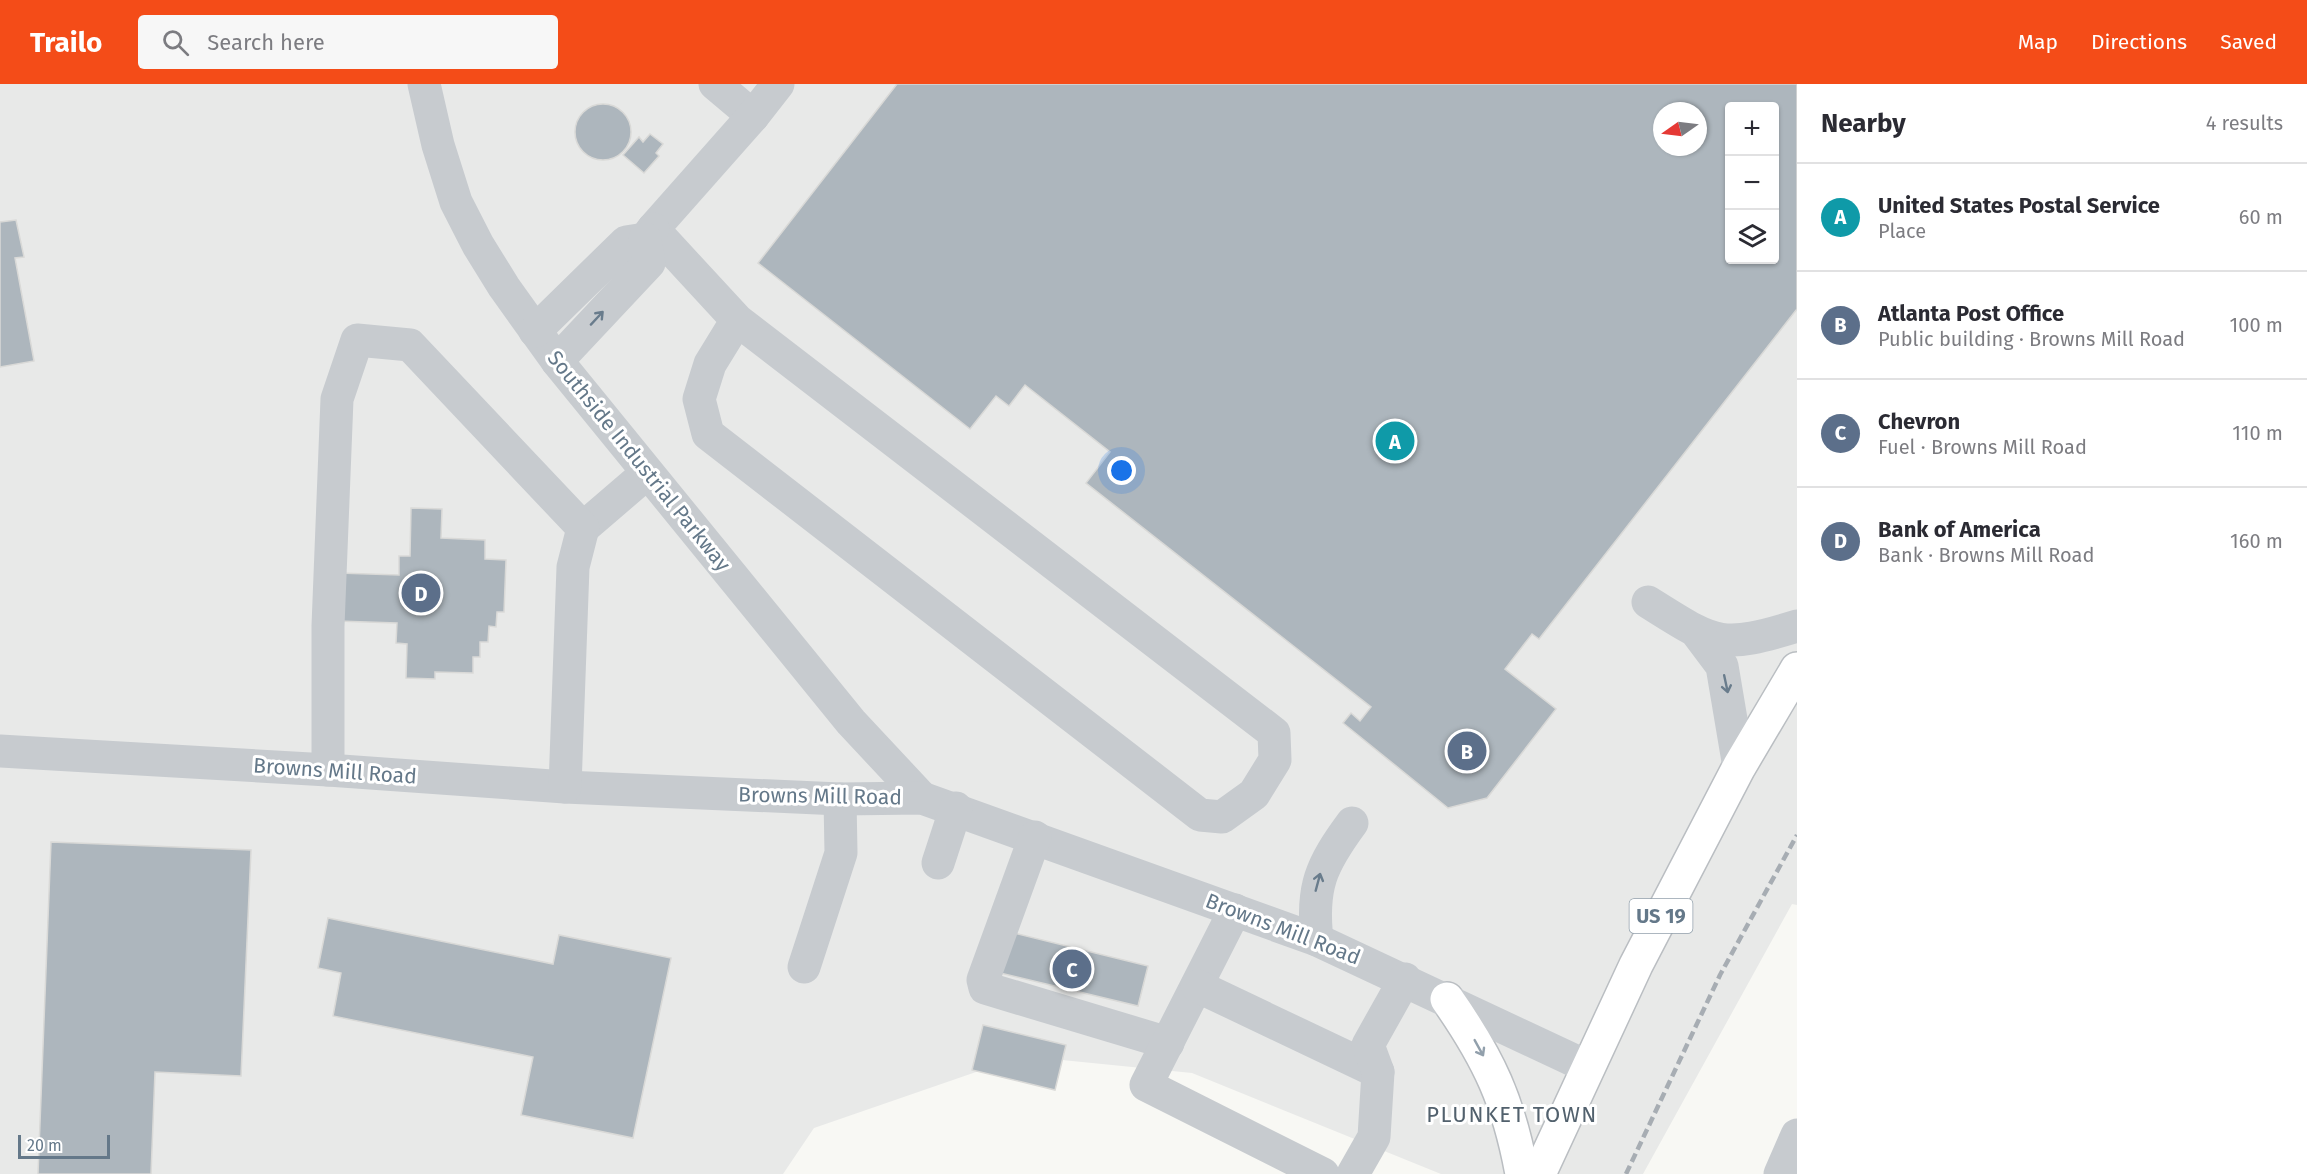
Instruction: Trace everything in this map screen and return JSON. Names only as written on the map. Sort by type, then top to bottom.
[{"type":"main road","name":"US 19","points":[[1539,1174],[1636,964],[1740,767],[1797,669]]},
{"type":"main road","points":[[1447,999],[1473,1037],[1499,1087],[1517,1144],[1522,1174]]},
{"type":"street","name":"Southside Industrial Parkway","points":[[423,84],[438,146],[456,202],[478,246],[535,331],[850,722],[922,798]]},
{"type":"street","points":[[715,84],[753,116]]},
{"type":"street","points":[[535,331],[626,242],[649,234],[753,116],[778,84]]},
{"type":"street","points":[[649,234],[737,320],[1274,733],[1275,760],[1254,794],[1222,817],[1200,815],[708,434],[699,399],[710,364],[737,320]]},
{"type":"street","points":[[557,361],[649,263],[649,234]]},
{"type":"street","points":[[328,770],[328,626],[337,399],[357,340],[410,345],[583,528]]},
{"type":"street","points":[[565,787],[573,567],[583,528],[647,472]]},
{"type":"street","points":[[1648,602],[1698,634],[1716,640],[1750,640],[1797,626]]},
{"type":"street","points":[[1698,634],[1722,666],[1740,767]]},
{"type":"street","name":"Browns Mill Road","points":[[0,751],[328,770],[565,787],[840,799],[922,798],[956,808],[1317,940],[1405,979],[1588,1067]]},
{"type":"street","points":[[804,967],[841,853],[840,799]]},
{"type":"street","points":[[938,863],[956,808]]},
{"type":"street","points":[[1317,940],[1315,890],[1328,855],[1352,823]]},
{"type":"street","points":[[1035,837],[982,980],[985,988],[1168,1043]]},
{"type":"street","points":[[1235,909],[1146,1085],[1323,1174]]},
{"type":"street","points":[[1353,1174],[1374,1137],[1378,1072],[1368,1045],[1405,979]]},
{"type":"street","points":[[1197,986],[1378,1072]]},
{"type":"street","points":[[1780,1174],[1797,1135]]},
{"type":"shaded area","points":[[0,84],[1797,84],[1797,905],[1792,904],[1643,1174],[1441,1174],[1192,1073],[1022,1056],[814,1128],[783,1174],[0,1174]]},
{"type":"building","points":[[897,84],[1797,84],[1797,309],[1539,639],[1532,634],[1505,669],[1556,709],[1487,798],[1448,808],[1343,723],[1351,713],[1360,721],[1371,707],[1086,483],[1110,452],[1025,385],[1009,406],[996,396],[970,429],[758,263]]},
{"type":"building","points":[[603,104],[614,106],[623,112],[629,121],[631,132],[629,143],[623,152],[614,158],[603,160],[592,158],[583,152],[577,143],[575,132],[577,121],[583,112],[592,106]]},
{"type":"building","points":[[650,134],[663,144],[656,153],[659,156],[644,173],[623,155],[639,137],[643,142]]},
{"type":"building","points":[[16,220],[24,257],[15,258],[34,361],[0,367],[0,222]]},
{"type":"building","points":[[411,508],[442,509],[441,538],[485,540],[485,559],[506,560],[504,612],[497,612],[496,627],[489,626],[488,642],[480,642],[480,657],[473,657],[473,673],[435,672],[435,679],[406,678],[407,644],[396,643],[397,623],[337,621],[338,573],[399,575],[399,556],[410,556]]},
{"type":"building","points":[[51,842],[251,850],[241,1076],[155,1072],[151,1174],[38,1174]]},
{"type":"building","points":[[328,918],[553,964],[559,935],[671,958],[633,1138],[521,1115],[533,1057],[333,1016],[341,973],[318,968]]},
{"type":"building","points":[[1006,931],[1148,966],[1138,1006],[996,972]]},
{"type":"building","points":[[983,1025],[1066,1045],[1055,1090],[972,1070]]},
{"type":"railway","points":[[1626,1174],[1720,975],[1797,835]]},
{"type":"place","name":"United States Postal Service","points":[[1395,441]]},
{"type":"place","name":"Bank of America","points":[[421,593]]},
{"type":"place","name":"Atlanta Post Office","points":[[1467,751]]},
{"type":"place","name":"Chevron","points":[[1072,969]]},
{"type":"district","name":"PLUNKET TOWN","points":[[1512,1114]]}]
